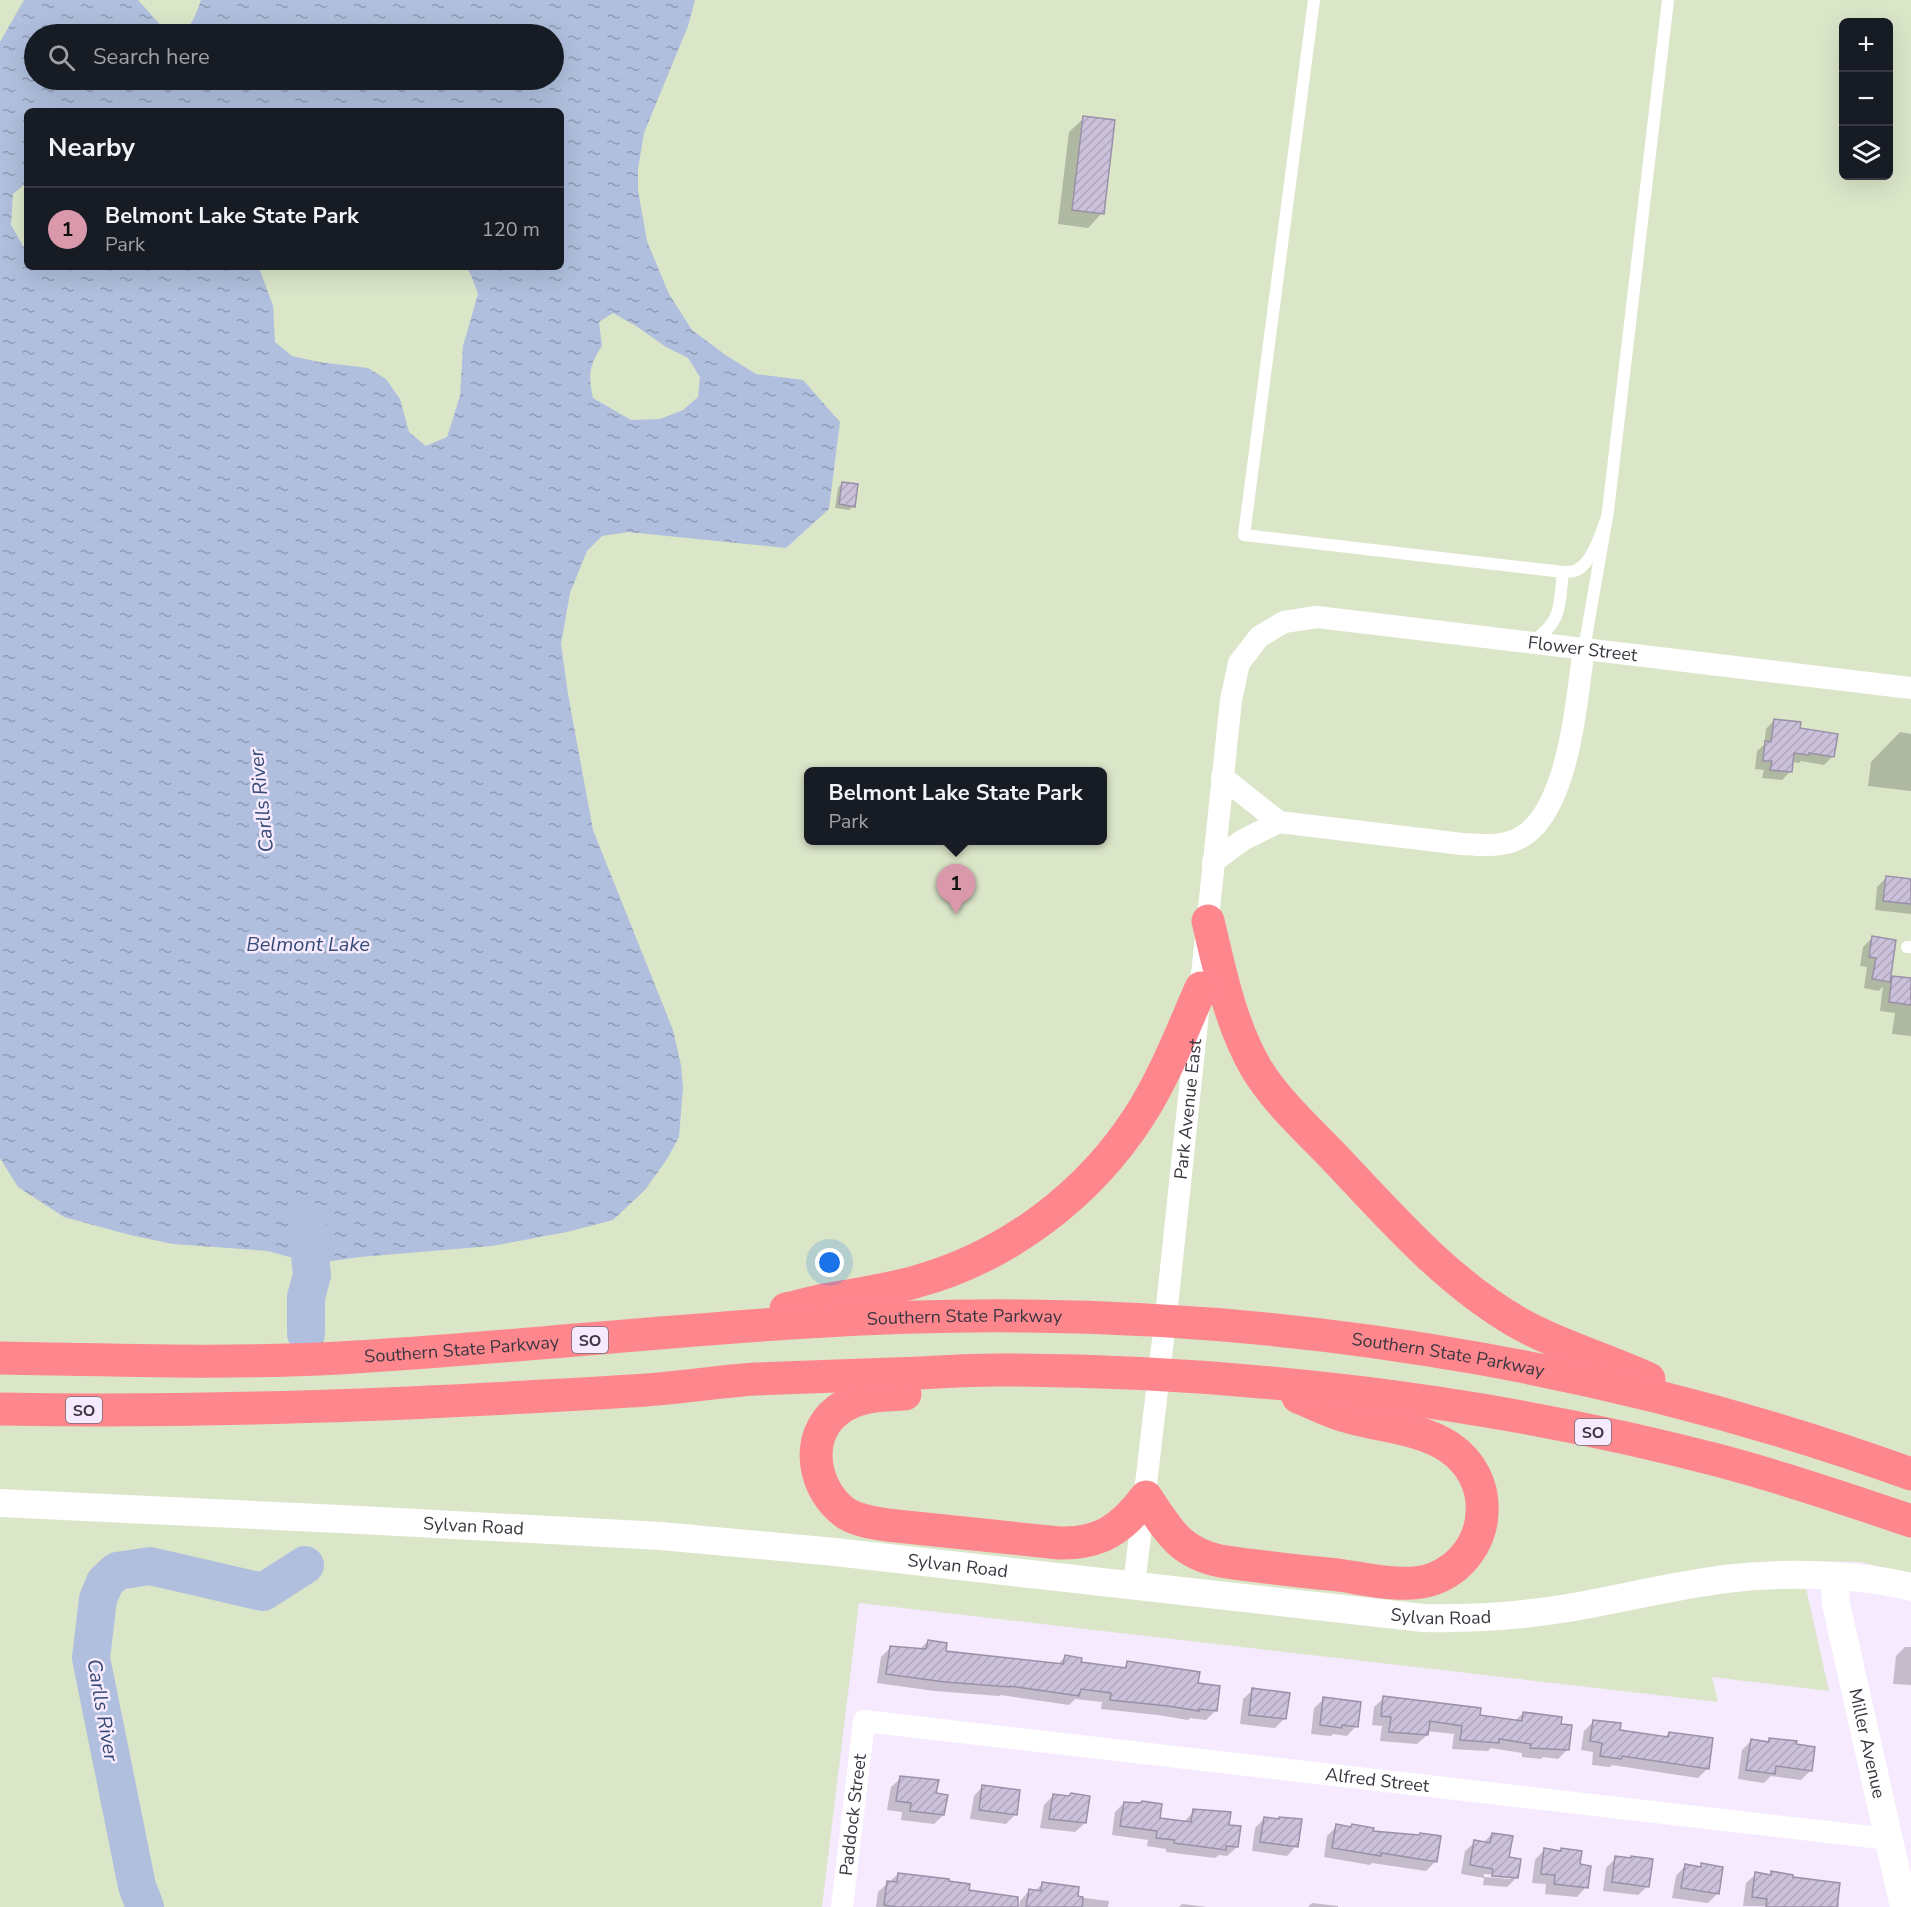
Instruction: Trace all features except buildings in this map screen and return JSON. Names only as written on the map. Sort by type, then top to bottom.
[{"type":"highway","points":[[1208,921],[1231,1013],[1256,1068],[1290,1111],[1422,1249],[1463,1285],[1516,1321],[1560,1343],[1605,1360],[1742,1420]]},
{"type":"highway","points":[[704,1329],[829,1299],[916,1282],[972,1261],[1022,1234],[1077,1191],[1118,1147],[1153,1093],[1202,988]]},
{"type":"highway","name":"Southern State Parkway","points":[[0,1358],[298,1360],[572,1341],[704,1329],[890,1318],[1113,1317],[1356,1339],[1487,1360],[1615,1386],[1742,1420],[1865,1457],[1911,1474]]},
{"type":"highway","points":[[993,1370],[910,1393],[861,1398],[840,1409],[826,1422],[816,1453],[817,1474],[829,1497],[849,1515],[872,1522],[1059,1544],[1088,1541],[1116,1530],[1146,1497],[1172,1535],[1181,1544],[1193,1553],[1220,1562],[1405,1582],[1433,1579],[1453,1568],[1463,1559],[1478,1536],[1482,1498],[1474,1474],[1458,1454],[1447,1446],[1418,1434],[1346,1417],[1266,1383]]},
{"type":"highway","name":"SO","points":[[0,1409],[169,1410],[340,1406],[634,1391],[753,1380],[993,1370],[1104,1372],[1266,1383],[1443,1405],[1610,1435],[1720,1461],[1911,1521]]},
{"type":"street","name":"Flower Street","points":[[1258,637],[1284,622],[1317,617],[1911,688]]},
{"type":"street","name":"Park Avenue East","points":[[1134,1586],[1146,1497],[1202,988],[1231,700],[1239,663],[1258,637]]},
{"type":"street","points":[[1222,777],[1279,822],[1462,844],[1501,844],[1513,841],[1536,826],[1547,812],[1560,782],[1568,748],[1584,649]]},
{"type":"street","points":[[1213,862],[1243,840],[1279,822]]},
{"type":"street","name":"Sylvan Road","points":[[0,1503],[661,1536],[836,1552],[1388,1615],[1454,1618],[1505,1616],[1557,1610],[1731,1579],[1783,1575],[1869,1578],[1911,1587]]},
{"type":"street","name":"Miller Avenue","points":[[1834,1577],[1836,1604],[1904,1907]]},
{"type":"street","name":"Alfred Street","points":[[864,1721],[1889,1839]]},
{"type":"street","name":"Paddock Street","points":[[842,1907],[864,1721]]},
{"type":"lane","points":[[1314,0],[1244,535],[1563,572],[1576,571],[1586,563],[1606,520]]},
{"type":"lane","points":[[1584,649],[1606,520],[1668,0]]},
{"type":"lane","points":[[1530,643],[1546,632],[1557,618],[1563,572]]},
{"type":"green space","points":[[0,0],[1911,0],[1911,1574],[1860,1562],[1800,1561],[1829,1691],[1712,1677],[1718,1702],[859,1603],[822,1907],[0,1907]]},
{"type":"water","name":"Belmont Lake","points":[[24,0],[138,0],[160,24],[24,24],[24,90],[564,90],[564,24],[190,24],[201,0],[695,0],[688,26],[644,133],[638,169],[638,190],[647,241],[669,294],[692,330],[756,374],[803,380],[840,422],[829,509],[786,548],[628,532],[602,536],[587,551],[570,593],[561,644],[593,830],[673,1030],[681,1065],[683,1088],[679,1137],[667,1159],[645,1190],[613,1220],[567,1232],[492,1246],[325,1262],[319,1275],[304,1275],[300,1260],[268,1251],[173,1244],[64,1217],[18,1187],[0,1158],[0,42]],"holes":[[[24,108],[564,108],[564,270],[468,270],[478,294],[463,346],[460,396],[447,437],[426,446],[409,432],[400,399],[386,379],[368,368],[292,356],[275,342],[273,306],[260,270],[24,270],[24,248],[11,225],[13,194],[24,185]],[[613,313],[666,347],[688,358],[700,377],[698,397],[683,410],[660,419],[631,420],[593,398],[590,383],[591,370],[594,359],[602,346],[599,322]]]},
{"type":"waterway","name":"Carlls River","points":[[306,1334],[306,1297],[312,1275],[307,1223]]},
{"type":"waterway","name":"Carlls River","points":[[145,1907],[137,1886],[91,1658],[98,1599],[105,1582],[117,1571],[150,1566],[263,1592],[305,1565]]},
{"type":"place","name":"Belmont Lake State Park","points":[[956,914]]}]
